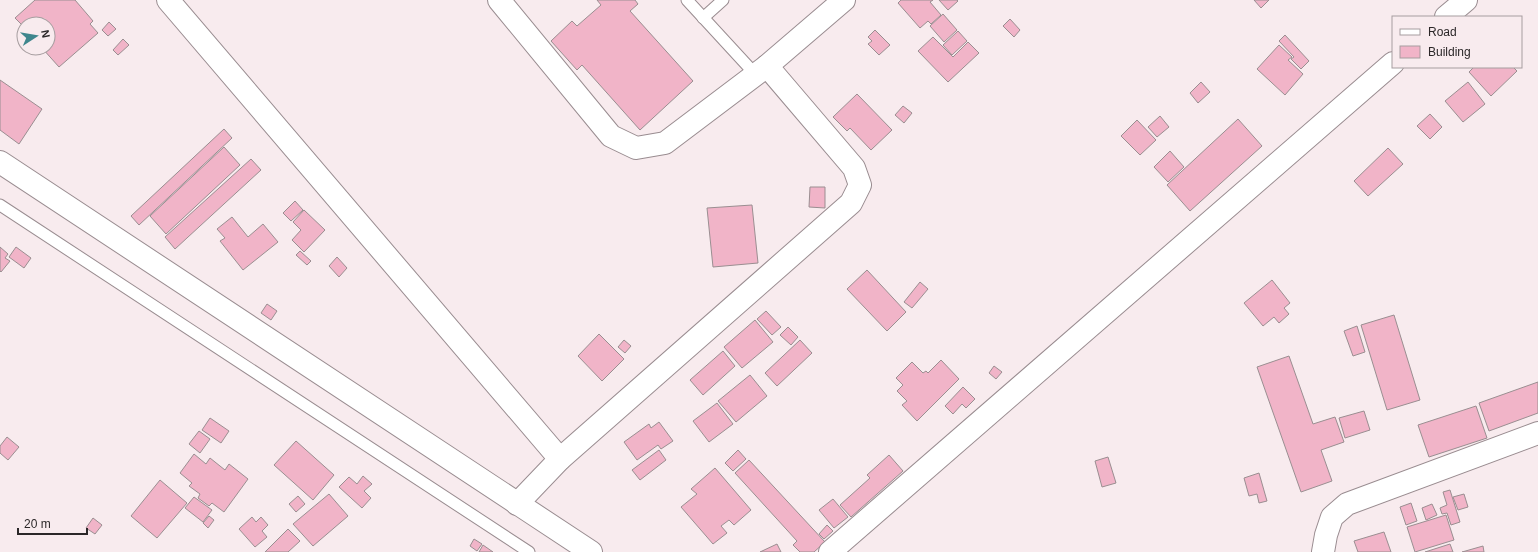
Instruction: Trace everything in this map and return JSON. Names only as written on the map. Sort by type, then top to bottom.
[{"type":"street","points":[[168,0],[560,459]]},
{"type":"street","points":[[499,0],[611,136],[636,148],[664,144],[761,71],[844,0]]},
{"type":"street","points":[[1447,16],[1466,0]]},
{"type":"street","points":[[830,552],[1392,64]]},
{"type":"street","points":[[517,504],[560,459],[851,203],[860,185],[854,168],[761,71]]},
{"type":"street","points":[[0,162],[591,552]]},
{"type":"street","points":[[1323,552],[1326,535],[1332,517],[1347,504],[1538,433]]},
{"type":"lane","points":[[687,0],[703,18],[761,71]]},
{"type":"lane","points":[[703,18],[722,0]]},
{"type":"lane","points":[[0,205],[529,552]]},
{"type":"building","points":[[35,0],[75,0],[93,21],[90,24],[98,33],[59,67],[49,56],[56,56],[56,16],[17,16]]},
{"type":"building","points":[[597,0],[635,0],[638,4],[630,11],[693,81],[640,130],[582,65],[577,70],[551,41],[572,21],[577,26],[601,5]]},
{"type":"building","points":[[901,0],[933,0],[930,2],[941,15],[931,24],[928,21],[920,28],[898,3]]},
{"type":"building","points":[[939,0],[957,0],[958,1],[948,10]]},
{"type":"building","points":[[1254,0],[1269,0],[1261,8]]},
{"type":"building","points":[[943,14],[957,30],[944,42],[930,26]]},
{"type":"building","points":[[1010,19],[1020,30],[1014,37],[1003,26]]},
{"type":"building","points":[[109,22],[116,29],[108,36],[102,30]]},
{"type":"building","points":[[875,30],[890,45],[879,55],[868,44],[872,41],[868,37]]},
{"type":"building","points":[[958,31],[967,41],[952,55],[943,45]]},
{"type":"building","points":[[1285,35],[1309,61],[1301,69],[1291,59],[1294,57],[1279,41]]},
{"type":"building","points":[[933,37],[953,57],[968,42],[979,53],[948,82],[918,51]]},
{"type":"building","points":[[123,39],[129,45],[118,55],[113,50]]},
{"type":"building","points":[[1279,45],[1292,57],[1288,60],[1303,74],[1285,95],[1257,69]]},
{"type":"building","points":[[1473,68],[1514,68],[1517,71],[1491,96],[1469,72]]},
{"type":"building","points":[[0,80],[42,109],[19,144],[0,130]]},
{"type":"building","points":[[1201,82],[1210,92],[1198,103],[1190,93]]},
{"type":"building","points":[[1468,82],[1485,104],[1463,122],[1445,101]]},
{"type":"building","points":[[857,94],[892,130],[871,150],[850,128],[847,131],[833,117]]},
{"type":"building","points":[[903,106],[912,113],[904,123],[895,115]]},
{"type":"building","points":[[1430,114],[1442,127],[1430,139],[1417,126]]},
{"type":"building","points":[[1160,116],[1169,127],[1157,137],[1148,127]]},
{"type":"building","points":[[1238,119],[1262,146],[1190,211],[1167,185]]},
{"type":"building","points":[[1137,120],[1156,140],[1140,155],[1121,136]]},
{"type":"building","points":[[224,129],[232,138],[139,225],[131,216]]},
{"type":"building","points":[[224,147],[240,165],[166,234],[150,216]]},
{"type":"building","points":[[1388,148],[1403,164],[1368,196],[1354,181]]},
{"type":"building","points":[[1170,151],[1184,167],[1168,182],[1154,167]]},
{"type":"building","points":[[251,159],[261,170],[175,249],[165,237]]},
{"type":"building","points":[[810,187],[825,187],[825,208],[809,207]]},
{"type":"building","points":[[295,201],[303,210],[291,221],[283,213]]},
{"type":"building","points":[[752,205],[758,263],[713,267],[707,208]]},
{"type":"building","points":[[304,210],[325,230],[304,252],[292,240],[301,230],[293,222]]},
{"type":"building","points":[[232,217],[248,237],[263,224],[278,242],[243,270],[220,241],[225,238],[217,229]]},
{"type":"building","points":[[0,247],[8,254],[5,258],[10,261],[1,272],[0,271]]},
{"type":"building","points":[[16,247],[31,258],[24,268],[9,257]]},
{"type":"building","points":[[300,251],[311,261],[307,265],[296,255]]},
{"type":"building","points":[[337,257],[347,268],[339,277],[329,266]]},
{"type":"building","points":[[867,270],[906,312],[887,331],[847,289]]},
{"type":"building","points":[[1272,280],[1290,303],[1284,308],[1289,314],[1279,323],[1274,317],[1263,326],[1244,303]]},
{"type":"building","points":[[920,282],[928,289],[912,308],[904,302]]},
{"type":"building","points":[[267,304],[277,311],[271,320],[261,313]]},
{"type":"building","points":[[766,311],[781,327],[772,335],[757,319]]},
{"type":"building","points":[[1394,315],[1420,400],[1387,410],[1361,325]]},
{"type":"building","points":[[755,320],[773,342],[742,368],[724,347]]},
{"type":"building","points":[[1357,326],[1365,352],[1353,356],[1344,331]]},
{"type":"building","points":[[788,327],[798,337],[791,345],[780,335]]},
{"type":"building","points":[[599,334],[624,359],[602,381],[578,356]]},
{"type":"building","points":[[624,340],[631,346],[625,353],[618,347]]},
{"type":"building","points":[[800,340],[812,353],[777,386],[765,373]]},
{"type":"building","points":[[723,351],[735,366],[703,395],[690,380]]},
{"type":"building","points":[[1289,356],[1313,424],[1335,417],[1344,442],[1321,450],[1332,481],[1301,492],[1257,367]]},
{"type":"building","points":[[941,360],[959,379],[917,421],[902,405],[907,401],[897,391],[903,385],[896,378],[912,362],[923,373],[926,371],[928,373]]},
{"type":"building","points":[[994,366],[1002,372],[996,379],[989,373]]},
{"type":"building","points":[[750,375],[767,396],[736,422],[718,401]]},
{"type":"building","points":[[1538,382],[1538,413],[1489,431],[1479,403]]},
{"type":"building","points":[[963,387],[975,399],[966,408],[962,404],[953,414],[945,406]]},
{"type":"building","points":[[717,403],[733,424],[709,442],[693,421]]},
{"type":"building","points":[[1476,406],[1487,438],[1429,457],[1418,425]]},
{"type":"building","points":[[1364,411],[1370,430],[1345,438],[1339,418]]},
{"type":"building","points":[[210,418],[229,431],[221,443],[202,430]]},
{"type":"building","points":[[659,422],[673,441],[661,449],[658,445],[637,460],[624,442],[649,424],[651,428]]},
{"type":"building","points":[[199,431],[210,439],[200,453],[189,444]]},
{"type":"building","points":[[7,437],[19,447],[8,460],[0,453],[0,446]]},
{"type":"building","points":[[296,441],[334,475],[313,500],[274,465]]},
{"type":"building","points":[[659,450],[666,460],[640,480],[632,470]]},
{"type":"building","points":[[738,450],[746,459],[733,471],[725,463]]},
{"type":"building","points":[[194,454],[206,464],[210,458],[225,470],[229,464],[248,479],[224,512],[212,503],[209,506],[198,498],[200,494],[189,486],[192,483],[180,473]]},
{"type":"building","points":[[889,455],[903,471],[851,517],[840,505],[870,478],[867,475]]},
{"type":"building","points":[[1108,457],[1116,483],[1102,487],[1095,461]]},
{"type":"building","points":[[749,460],[825,542],[814,552],[800,552],[793,545],[797,541],[735,473]]},
{"type":"building","points":[[715,468],[751,510],[734,525],[729,520],[721,526],[727,533],[713,544],[681,507],[697,494],[691,489]]},
{"type":"building","points":[[1259,473],[1267,501],[1259,503],[1257,494],[1249,496],[1244,478]]},
{"type":"building","points":[[363,476],[372,484],[364,491],[371,498],[362,508],[339,487],[349,477],[357,484]]},
{"type":"building","points":[[160,480],[187,503],[157,538],[131,516]]},
{"type":"building","points":[[1450,490],[1460,522],[1451,525],[1447,513],[1442,514],[1440,508],[1447,505],[1443,492]]},
{"type":"building","points":[[329,494],[348,516],[313,546],[293,524]]},
{"type":"building","points":[[1464,494],[1468,507],[1458,510],[1453,497]]},
{"type":"building","points":[[298,496],[305,504],[296,512],[289,504]]},
{"type":"building","points":[[194,497],[212,510],[203,522],[185,508]]},
{"type":"building","points":[[833,499],[848,517],[834,528],[819,510]]},
{"type":"building","points":[[1411,503],[1417,521],[1406,525],[1400,507]]},
{"type":"building","points":[[1432,504],[1437,515],[1426,520],[1422,508]]},
{"type":"building","points":[[1446,515],[1454,540],[1415,552],[1407,527]]},
{"type":"building","points":[[209,516],[214,520],[208,528],[203,523]]},
{"type":"building","points":[[252,517],[256,522],[261,517],[268,525],[262,531],[267,537],[255,547],[239,529]]},
{"type":"building","points":[[93,518],[102,525],[95,534],[86,528]]},
{"type":"building","points":[[827,525],[833,531],[824,539],[819,534]]},
{"type":"building","points":[[288,529],[300,541],[288,552],[265,552]]},
{"type":"building","points":[[1384,532],[1391,552],[1358,552],[1354,541]]},
{"type":"building","points":[[474,539],[482,544],[477,551],[470,546]]},
{"type":"building","points":[[777,544],[781,552],[760,552]]},
{"type":"building","points":[[1450,544],[1453,552],[1425,552]]},
{"type":"building","points":[[483,545],[493,552],[479,552]]},
{"type":"building","points":[[1483,546],[1484,552],[1462,552]]}]
